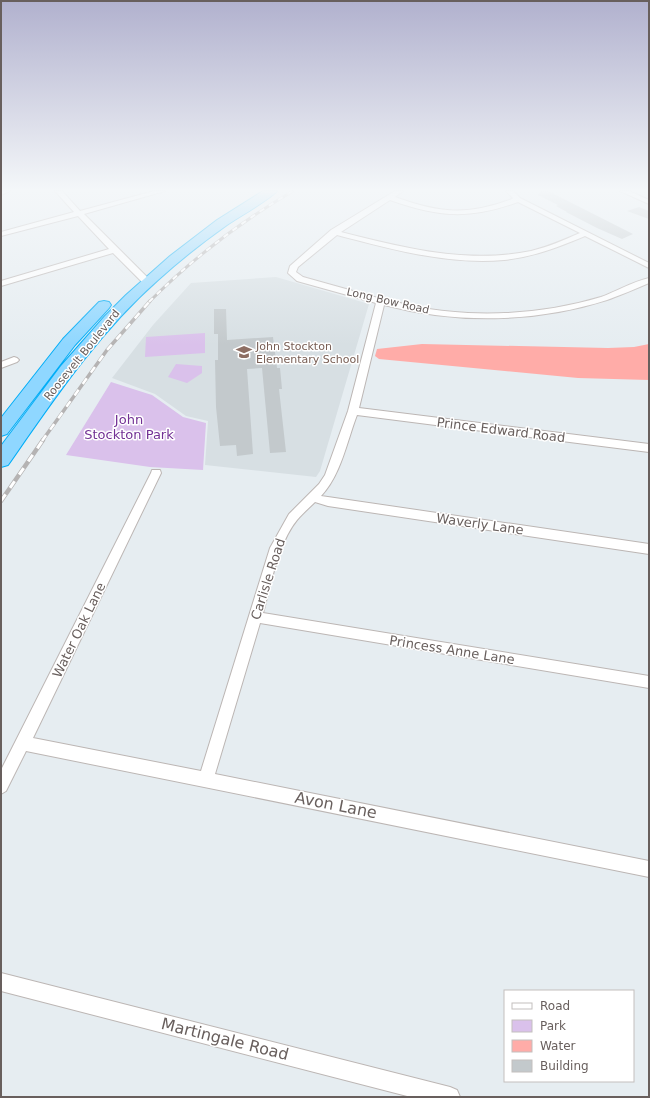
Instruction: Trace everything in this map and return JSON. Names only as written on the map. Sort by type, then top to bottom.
[{"type":"highway","name":"Roosevelt Boulevard","points":[[1,460],[77,357],[118,311],[142,278],[181,242]]},
{"type":"highway","name":"Roosevelt Boulevard","points":[[1,430],[69,342],[101,308],[194,242]]},
{"type":"street","points":[[107,242],[142,278]]},
{"type":"street","name":"Long Bow Road","points":[[322,242],[294,266],[292,273],[300,279],[381,300],[391,304],[428,311],[484,315],[510,315],[554,310],[584,304],[611,296],[649,280]]},
{"type":"street","points":[[376,242],[424,254],[470,259],[493,258],[529,253],[561,242]]},
{"type":"street","points":[[601,242],[649,266]]},
{"type":"street","points":[[1,284],[114,250]]},
{"type":"street","name":"Carlisle Road","points":[[206,779],[276,548],[293,517],[330,476],[352,411],[381,300]]},
{"type":"street","points":[[1,365],[14,360]]},
{"type":"street","name":"Prince Edward Road","points":[[352,411],[649,448]]},
{"type":"street","name":"Water Oak Lane","points":[[1,786],[156,473]]},
{"type":"street","name":"Waverly Lane","points":[[312,497],[336,504],[649,549]]},
{"type":"street","name":"Princess Anne Lane","points":[[256,618],[649,682]]},
{"type":"street","name":"Avon Lane","points":[[23,743],[649,869]]},
{"type":"street","name":"Martingale Road","points":[[1,982],[450,1097]]},
{"type":"shaded area","name":"John Stockton Elementary School","points":[[276,277],[369,304],[320,471],[316,477],[205,465],[208,421],[186,416],[155,394],[112,378],[153,325],[191,283]]},
{"type":"green space","points":[[205,333],[205,353],[145,357],[146,337]]},
{"type":"green space","points":[[176,364],[202,366],[202,373],[187,383],[168,377]]},
{"type":"green space","name":"John Stockton Park","points":[[111,382],[152,395],[183,417],[206,423],[203,470],[150,467],[66,455]]},
{"type":"water","points":[[422,344],[608,348],[634,347],[649,344],[649,380],[578,378],[379,359],[375,356],[377,349]]},
{"type":"building","points":[[214,309],[226,309],[227,340],[273,337],[277,368],[280,368],[282,389],[279,389],[286,452],[270,453],[262,368],[247,369],[253,454],[237,456],[236,445],[220,446],[216,407],[215,360],[218,360],[218,334],[214,334]]},
{"type":"railway","points":[[150,301],[199,256],[217,242]]},
{"type":"railway","points":[[42,441],[107,350],[150,301]]},
{"type":"railway","points":[[1,501],[43,440]]},
{"type":"place","name":"John Stockton Elementary School","points":[[244,352]]}]
